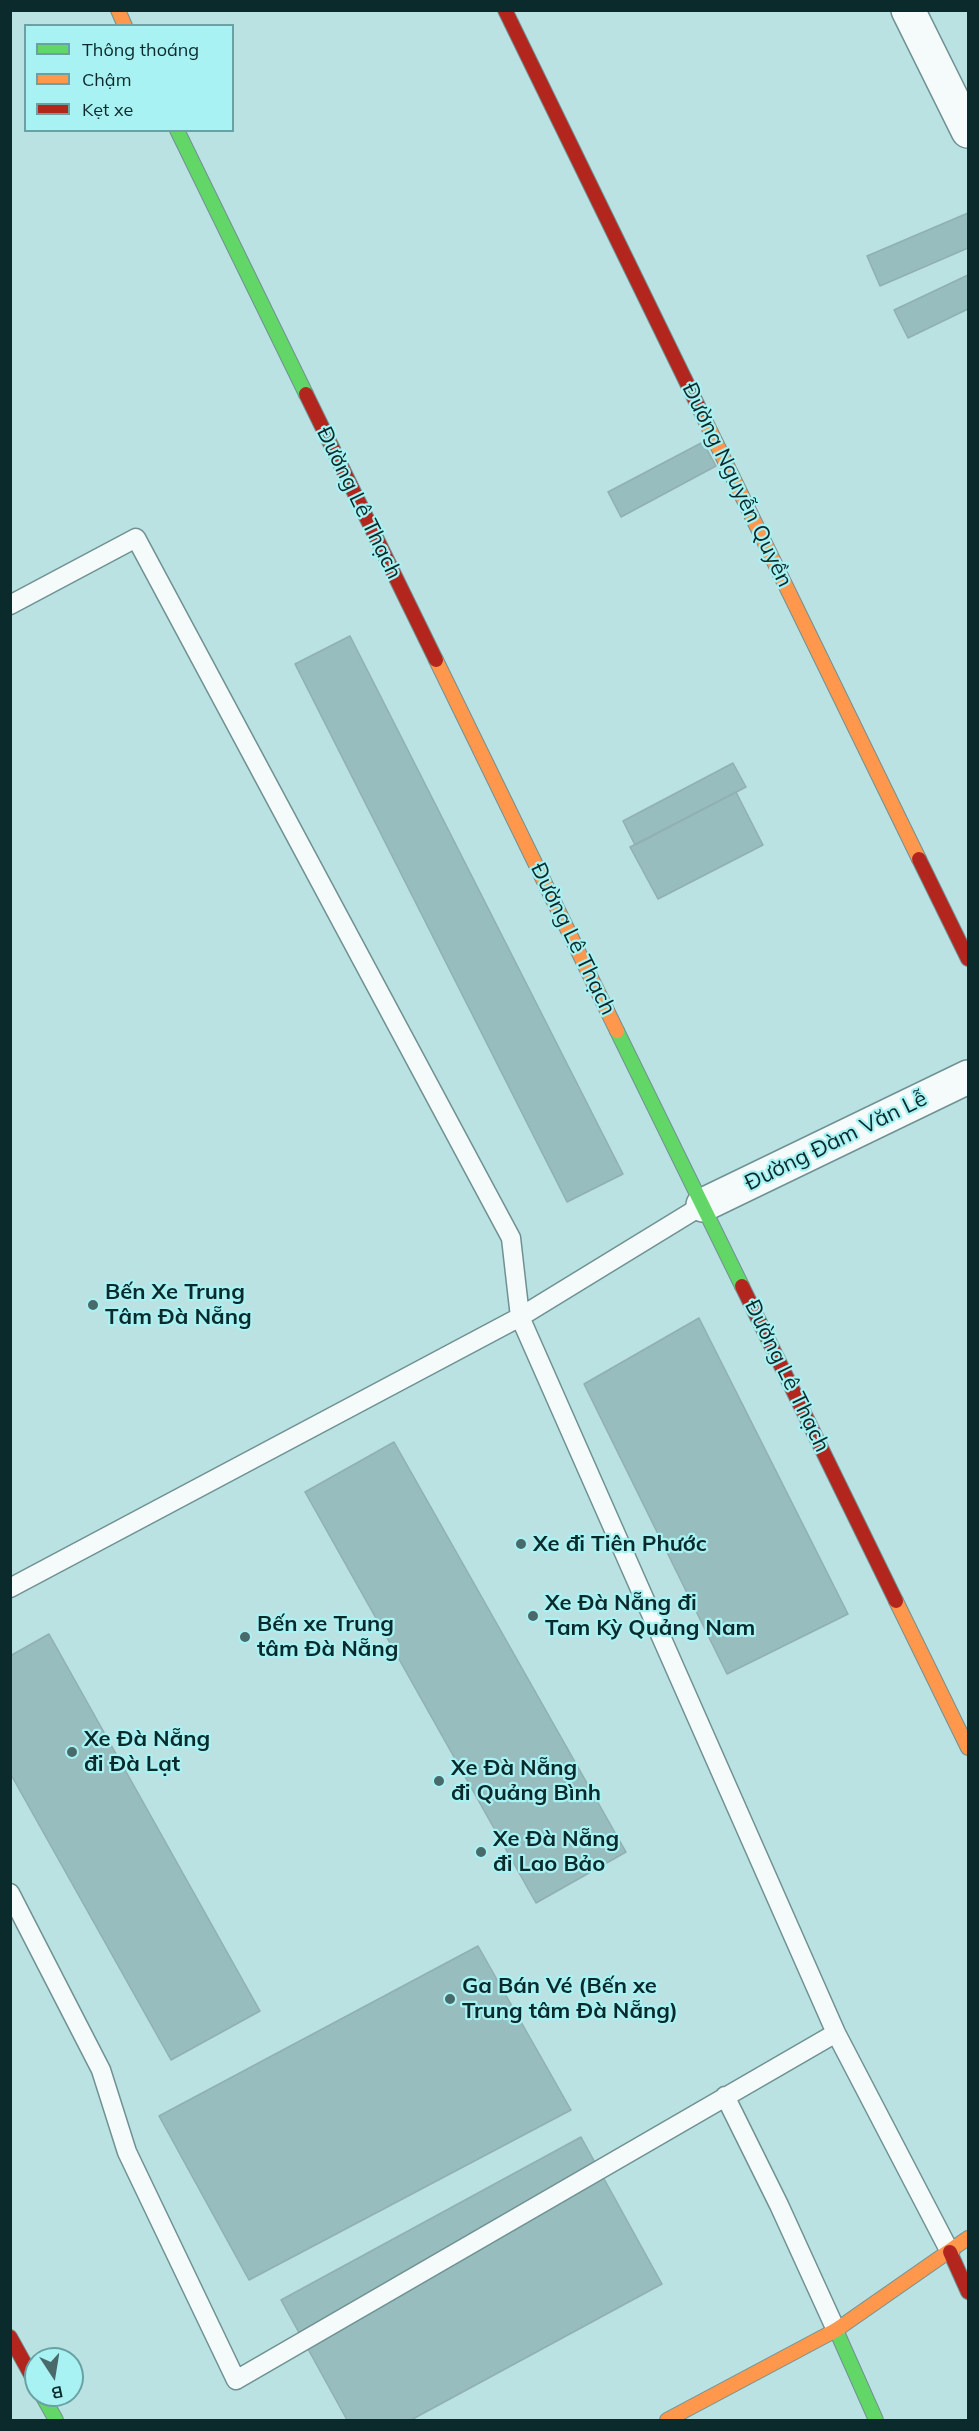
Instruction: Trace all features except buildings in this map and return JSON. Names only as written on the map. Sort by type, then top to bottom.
[{"type":"street","points":[[118,10],[124,24]]},
{"type":"street","name":"Đường Nguyễn Quyền","points":[[505,10],[969,959]]},
{"type":"street","points":[[908,10],[969,131]]},
{"type":"street","name":"Đường Lê Thạch","points":[[178,132],[969,1748]]},
{"type":"street","name":"Đường Đàm Văn Lễ","points":[[703,1205],[969,1077]]},
{"type":"street","points":[[667,2421],[836,2330],[969,2238]]},
{"type":"street","points":[[950,2252],[969,2292]]},
{"type":"street","points":[[836,2330],[876,2421]]},
{"type":"street","points":[[10,2337],[24,2362]]},
{"type":"street","points":[[48,2407],[56,2421]]},
{"type":"lane","points":[[10,605],[136,538],[511,1238],[520,1317],[836,2033],[950,2252]]},
{"type":"lane","points":[[10,1588],[520,1317],[703,1205]]},
{"type":"lane","points":[[10,1893],[101,2070],[127,2152],[236,2379],[836,2033]]},
{"type":"lane","points":[[725,2096],[779,2205],[836,2330]]},
{"type":"traffic: fast","points":[[178,132],[306,394]]},
{"type":"traffic: fast","points":[[617,1031],[742,1286]]},
{"type":"traffic: fast","points":[[836,2330],[876,2420]]},
{"type":"traffic: fast","points":[[49,2407],[56,2420]]},
{"type":"traffic: slow","points":[[118,10],[124,24]]},
{"type":"traffic: slow","points":[[700,410],[919,859]]},
{"type":"traffic: slow","points":[[436,660],[617,1031]]},
{"type":"traffic: slow","points":[[896,1601],[968,1748]]},
{"type":"traffic: slow","points":[[667,2420],[836,2330],[968,2238]]},
{"type":"traffic: jam","points":[[505,10],[700,410]]},
{"type":"traffic: jam","points":[[306,394],[436,660]]},
{"type":"traffic: jam","points":[[919,859],[968,959]]},
{"type":"traffic: jam","points":[[742,1286],[896,1601]]},
{"type":"traffic: jam","points":[[950,2252],[968,2292]]},
{"type":"traffic: jam","points":[[10,2337],[24,2362]]},
{"type":"place","name":"Bến Xe Trung Tâm Đà Nẵng","points":[[93,1305]]},
{"type":"place","name":"Xe đi Tiên Phước","points":[[521,1544]]},
{"type":"place","name":"Xe Đà Nẵng đi Tam Kỳ Quảng Nam","points":[[533,1616]]},
{"type":"place","name":"Bến xe Trung tâm Đà Nẵng","points":[[245,1637]]},
{"type":"place","name":"Xe Đà Nẵng đi Đà Lạt","points":[[72,1752]]},
{"type":"place","name":"Xe Đà Nẵng đi Quảng Bình","points":[[439,1781]]},
{"type":"place","name":"Xe Đà Nẵng đi Lao Bảo","points":[[481,1852]]},
{"type":"place","name":"Ga Bán Vé (Bến xe Trung tâm Đà Nẵng)","points":[[450,1999]]}]
